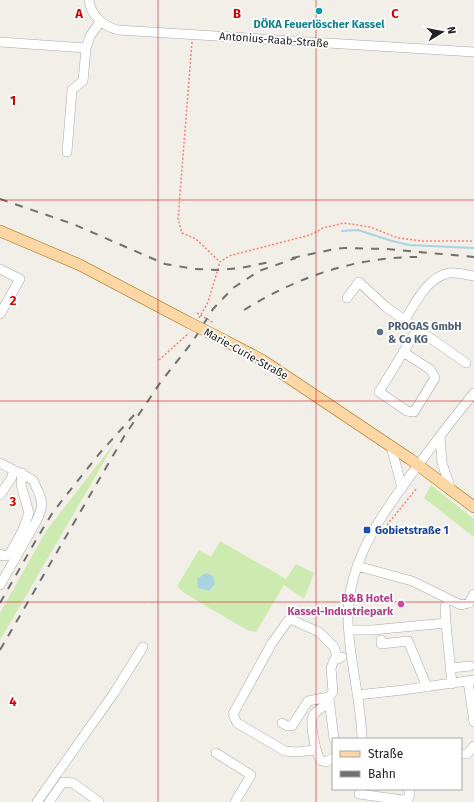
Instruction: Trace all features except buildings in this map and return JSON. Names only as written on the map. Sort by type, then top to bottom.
[{"type":"main road","name":"Marie-Curie-Straße","points":[[0,231],[80,265],[262,360],[391,446],[474,507]]},
{"type":"street","points":[[67,152],[72,90],[83,81],[86,48],[90,36],[100,22],[94,14],[89,0]]},
{"type":"street","name":"Antonius-Raab-Straße","points":[[100,22],[110,28],[118,30],[474,52]]},
{"type":"street","points":[[0,42],[86,48]]},
{"type":"street","points":[[0,269],[20,279],[0,314]]},
{"type":"street","points":[[404,321],[428,284],[440,276],[450,273],[474,276]]},
{"type":"street","points":[[347,298],[359,282],[386,307],[404,321],[466,363]]},
{"type":"street","points":[[403,352],[431,370],[434,378],[414,412],[408,411],[379,392],[403,352],[417,330]]},
{"type":"street","points":[[362,738],[349,630],[349,607],[357,566],[367,542],[402,488],[474,393]]},
{"type":"street","points":[[440,437],[442,463],[451,490]]},
{"type":"street","points":[[391,446],[402,488]]},
{"type":"street","points":[[0,463],[33,480],[42,503],[42,507],[34,525],[0,584]]},
{"type":"street","points":[[0,493],[18,472]]},
{"type":"street","points":[[1,557],[9,555],[22,532],[29,513],[18,472]]},
{"type":"street","points":[[357,566],[412,581],[461,605],[469,603],[474,594]]},
{"type":"street","points":[[445,606],[452,684]]},
{"type":"street","points":[[315,750],[297,752],[285,751],[237,723],[233,714],[272,643],[290,619],[319,632],[334,647],[338,659]]},
{"type":"street","points":[[349,630],[372,630],[446,624]]},
{"type":"street","points":[[381,640],[382,644],[408,641],[427,687]]},
{"type":"street","points":[[37,802],[114,693],[143,647]]},
{"type":"street","points":[[332,759],[326,762],[320,760],[315,750],[312,719],[314,714],[329,700],[333,692],[331,668],[334,660],[352,656]]},
{"type":"street","points":[[451,668],[470,666]]},
{"type":"street","points":[[356,695],[471,681],[474,722]]},
{"type":"street","points":[[282,723],[287,726],[292,726],[308,702],[329,700]]},
{"type":"street","points":[[329,700],[334,738]]},
{"type":"street","points":[[462,754],[466,754],[474,746]]},
{"type":"street","points":[[216,753],[251,775],[235,802]]},
{"type":"street","points":[[49,802],[63,782],[73,783],[99,802]]},
{"type":"street","points":[[358,795],[403,800],[408,799],[410,794],[408,790]]},
{"type":"path","points":[[193,35],[178,219],[182,232],[196,239],[220,262],[229,256],[310,235],[324,228],[344,223],[370,227],[398,238],[422,242],[474,241]]},
{"type":"path","points":[[197,313],[214,323]]},
{"type":"path","points":[[383,528],[388,524],[417,488]]},
{"type":"green space","points":[[116,441],[0,640],[0,613],[46,531]]},
{"type":"green space","points":[[431,485],[474,519],[474,537],[424,498]]},
{"type":"green space","points":[[220,541],[286,579],[296,564],[314,573],[304,599],[284,585],[256,632],[247,630],[184,593],[177,586],[199,550],[211,557]]},
{"type":"water","points":[[206,573],[213,576],[215,584],[209,591],[198,588],[197,579]]},
{"type":"waterway","points":[[342,231],[358,230],[409,245],[474,248]]},
{"type":"railway","points":[[0,199],[73,224],[165,264],[195,269],[218,270],[241,268],[270,262]]},
{"type":"railway","points":[[292,258],[344,248],[387,249],[474,257]]},
{"type":"railway","points":[[244,310],[285,288],[327,271],[371,261],[417,257]]},
{"type":"railway","points":[[0,650],[125,435],[160,383],[193,341],[213,309],[233,288],[259,271],[296,258]]},
{"type":"railway","points":[[0,603],[53,512],[99,454],[134,415]]},
{"type":"place","name":"DÖKA Feuerlöscher Kassel","points":[[319,11]]},
{"type":"place","name":"PROGAS GmbH & Co KG","points":[[380,332]]},
{"type":"place","name":"Gobietstraße 1","points":[[367,530]]},
{"type":"place","name":"B&B Hotel Kassel-Industriepark","points":[[401,604]]}]
